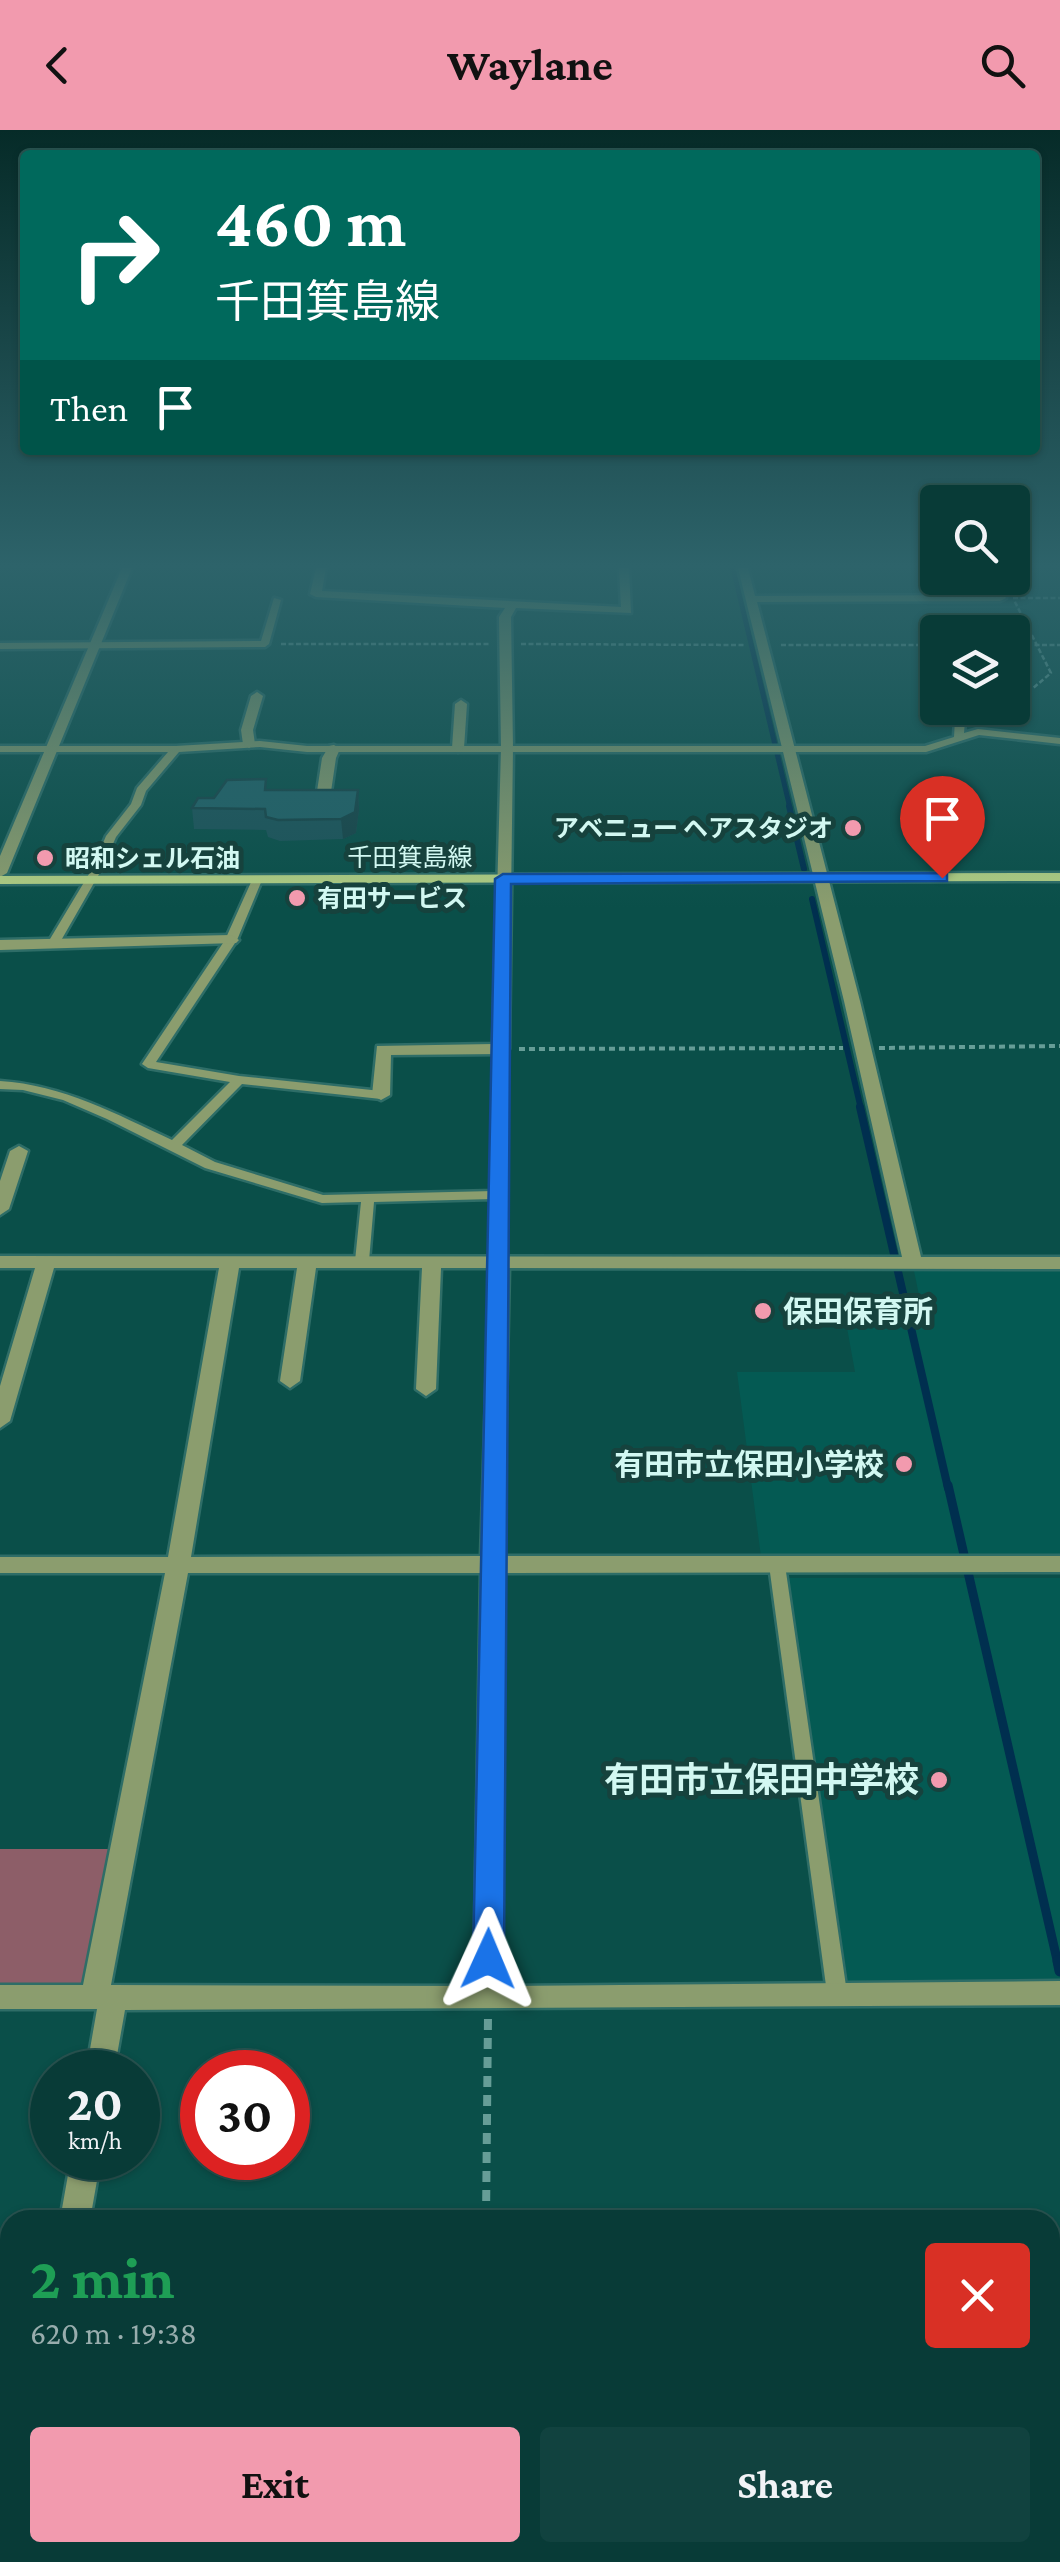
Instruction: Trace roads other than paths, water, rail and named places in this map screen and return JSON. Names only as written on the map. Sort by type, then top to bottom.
[{"type":"main road","name":"千田箕島線","points":[[0,876],[90,880],[1060,877]]},
{"type":"street","points":[[0,876],[79,681]]},
{"type":"street","points":[[380,1095],[383,1050],[502,1050],[506,681]]},
{"type":"street","points":[[770,681],[823,878],[913,1262]]},
{"type":"street","points":[[249,744],[247,730],[257,696]]},
{"type":"street","points":[[458,748],[460,704]]},
{"type":"street","points":[[322,805],[329,758],[334,749]]},
{"type":"street","points":[[0,946],[231,940]]},
{"type":"street","points":[[0,1210],[20,1152]]},
{"type":"street","points":[[0,1262],[1060,1262]]},
{"type":"street","points":[[0,1421],[46,1262]]},
{"type":"street","points":[[101,2050],[104,1998],[230,1262]]},
{"type":"street","points":[[290,1381],[307,1262]]},
{"type":"street","points":[[426,1390],[432,1262]]},
{"type":"street","points":[[488,1998],[492,1564],[500,1262]]},
{"type":"street","points":[[0,1565],[1060,1564]]},
{"type":"street","points":[[0,1997],[488,1998],[1060,1992]]},
{"type":"street","points":[[77,2210],[82,2180]]},
{"type":"lane","points":[[958,739],[959,725]]},
{"type":"lane","points":[[0,749],[176,749],[249,744],[334,749],[926,749],[986,732],[1060,741]]},
{"type":"lane","points":[[53,944],[110,836],[136,805],[141,790],[176,749]]},
{"type":"lane","points":[[257,880],[231,940],[148,1064],[239,1080],[380,1095]]},
{"type":"lane","points":[[500,1262],[502,1050]]},
{"type":"lane","points":[[174,1146],[239,1080]]},
{"type":"lane","points":[[0,1085],[54,1092],[210,1165],[312,1196],[498,1195]]},
{"type":"lane","points":[[362,1261],[368,1198]]},
{"type":"lane","points":[[777,1565],[837,1993]]},
{"type":"waterway","points":[[760,681],[790,808]]},
{"type":"waterway","points":[[789,806],[804,869]]},
{"type":"waterway","points":[[812,899],[861,1109]]},
{"type":"waterway","points":[[860,1107],[948,1488]]},
{"type":"waterway","points":[[948,1485],[1058,1964]]},
{"type":"waterway","points":[[1058,1961],[1060,1971]]},
{"type":"place","name":"アベニュー ヘアスタジオ","points":[[853,828]]},
{"type":"place","name":"昭和シェル石油","points":[[45,858]]},
{"type":"place","name":"有田サービス","points":[[297,898]]},
{"type":"place","name":"保田保育所","points":[[763,1311]]},
{"type":"place","name":"有田市立保田小学校","points":[[904,1464]]},
{"type":"place","name":"有田市立保田中学校","points":[[939,1780]]}]
